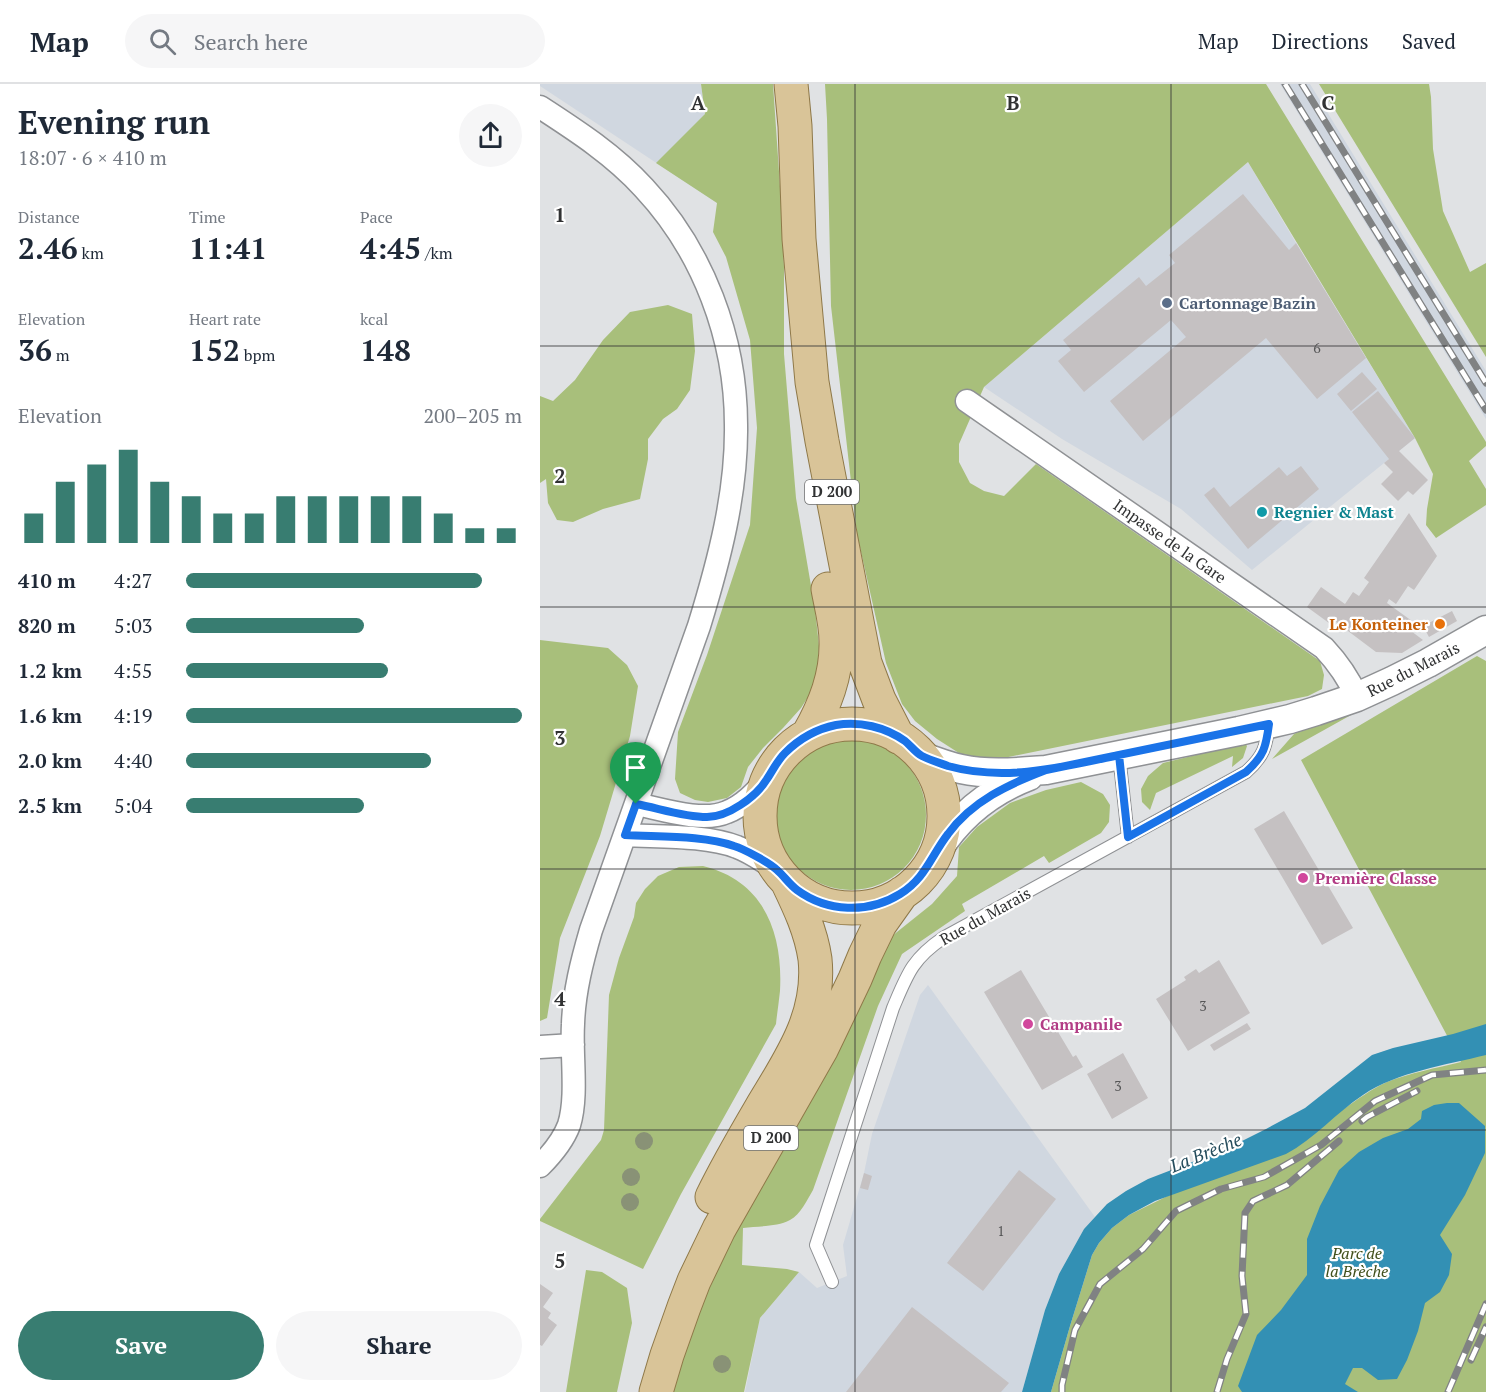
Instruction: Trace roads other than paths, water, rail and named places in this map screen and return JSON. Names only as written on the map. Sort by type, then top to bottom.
[{"type":"main road","name":"D 200","points":[[791,84],[795,126],[799,239],[812,382],[824,452],[866,663],[875,690],[910,746]]},
{"type":"main road","name":"D 200","points":[[799,239],[796,381],[801,426],[836,641],[834,673],[829,690],[808,735]]},
{"type":"main road","points":[[848,724],[879,728],[910,746],[932,772],[942,801],[943,831],[932,861],[919,879],[891,899],[867,907],[842,908],[818,902],[801,893],[782,876],[767,852],[761,832],[761,800],[767,780],[777,762],[791,747],[808,735],[828,727],[848,724]]},
{"type":"main road","name":"D 200","points":[[636,1392],[659,1315],[691,1240],[732,1159],[791,1058],[810,1016],[815,987],[814,952],[808,931],[782,876]]},
{"type":"main road","name":"D 200","points":[[656,1392],[694,1281],[719,1229],[822,1048],[880,924],[902,893]]},
{"type":"street","points":[[540,107],[596,144],[616,161],[644,187],[672,222],[694,258],[714,303],[732,370],[736,425],[732,483],[715,571],[699,626],[584,952],[574,1009],[573,1103],[568,1126],[555,1149],[540,1166]]},
{"type":"street","name":"Impasse de la Gare","points":[[967,401],[1324,648],[1348,676],[1357,697]]},
{"type":"street","name":"Rue du Marais","points":[[910,746],[945,765],[978,772],[1046,770],[1269,724],[1316,711],[1357,697],[1428,663],[1485,632]]},
{"type":"street","name":"Rue du Marais","points":[[937,851],[948,833],[983,800],[1017,781],[1046,770]]},
{"type":"street","points":[[636,804],[708,817],[727,813],[743,803],[767,780]]},
{"type":"street","points":[[625,835],[704,839],[726,843],[747,852],[782,876]]},
{"type":"street","points":[[540,1047],[573,1045]]},
{"type":"lane","name":"Rue du Marais","points":[[832,1282],[816,1245],[893,1008],[914,964],[924,952],[943,938],[1246,772],[1260,758],[1266,744],[1269,724]]},
{"type":"lane","points":[[1119,755],[1128,837]]},
{"type":"water","points":[[1486,1024],[1486,1055],[1391,1080],[1353,1102],[1306,1141],[1286,1154],[1155,1201],[1129,1215],[1112,1228],[1092,1255],[1051,1392],[1022,1392],[1045,1310],[1059,1274],[1084,1229],[1107,1204],[1148,1179],[1226,1149],[1305,1108],[1372,1055]]},
{"type":"water","points":[[1459,1103],[1485,1126],[1485,1153],[1465,1195],[1440,1235],[1452,1254],[1449,1275],[1440,1292],[1425,1303],[1418,1331],[1397,1379],[1378,1380],[1362,1368],[1353,1368],[1345,1384],[1358,1392],[1242,1392],[1238,1386],[1257,1335],[1281,1310],[1307,1275],[1307,1239],[1320,1206],[1339,1170],[1359,1152],[1383,1138],[1408,1129],[1421,1119],[1422,1111],[1434,1105]]},
{"type":"railway","points":[[1285,84],[1486,410]]},
{"type":"railway","points":[[1302,84],[1486,383]]},
{"type":"railway","points":[[1062,1392],[1075,1330],[1100,1284],[1143,1249],[1176,1211],[1221,1189],[1264,1177],[1321,1145],[1375,1101],[1432,1075],[1486,1070]]},
{"type":"railway","points":[[1362,1121],[1417,1091]]},
{"type":"railway","points":[[1217,1392],[1227,1359],[1246,1314],[1242,1276],[1245,1213],[1253,1201],[1287,1185],[1339,1141]]},
{"type":"railway","points":[[1448,1392],[1486,1304]]},
{"type":"railway","points":[[1471,1360],[1486,1327]]},
{"type":"place","name":"Cartonnage Bazin","points":[[1167,303]]},
{"type":"place","name":"Regnier & Mast","points":[[1262,512]]},
{"type":"place","name":"Le Konteiner","points":[[1440,624]]},
{"type":"place","name":"Première Classe","points":[[1303,878]]},
{"type":"place","name":"Campanile","points":[[1028,1024]]},
{"type":"water label","name":"La Brèche","points":[[1206,1153]]},
{"type":"park label","name":"Parc de la Brèche","points":[[1357,1262]]}]
